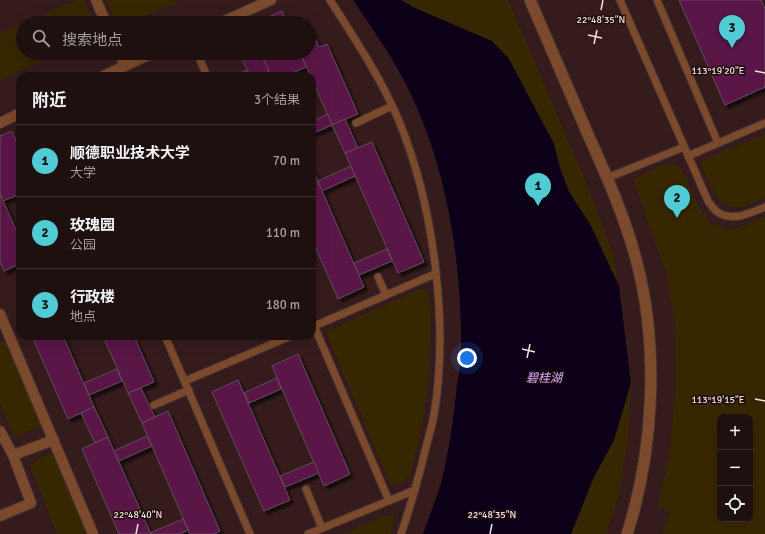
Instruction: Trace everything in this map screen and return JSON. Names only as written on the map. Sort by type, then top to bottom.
[{"type":"street","points":[[96,0],[103,16]]},
{"type":"street","points":[[233,16],[256,3],[271,0]]},
{"type":"street","points":[[530,0],[620,209],[637,263],[648,326],[651,391],[643,469],[635,508],[627,534]]},
{"type":"street","points":[[122,60],[124,66]]},
{"type":"street","points":[[111,72],[137,60]]},
{"type":"street","points":[[0,122],[16,116]]},
{"type":"street","points":[[0,314],[4,336],[54,440],[93,534]]},
{"type":"street","points":[[0,431],[14,456],[31,503],[0,516]]},
{"type":"street","points":[[14,456],[54,440]]},
{"type":"lane","points":[[330,0],[381,83],[392,106],[412,157],[426,210],[435,274],[438,299],[440,355],[434,415],[415,490],[401,534]]},
{"type":"lane","points":[[620,0],[708,201],[717,212],[732,217],[742,216],[765,207]]},
{"type":"lane","points":[[657,0],[718,143]]},
{"type":"lane","points":[[200,60],[205,72]]},
{"type":"lane","points":[[356,123],[392,106]]},
{"type":"lane","points":[[688,156],[765,123]]},
{"type":"lane","points":[[607,178],[684,147]]},
{"type":"lane","points":[[316,324],[435,274]]},
{"type":"lane","points":[[378,277],[386,295]]},
{"type":"lane","points":[[316,332],[389,501]]},
{"type":"lane","points":[[167,340],[250,534]]},
{"type":"lane","points":[[185,382],[282,340]]},
{"type":"lane","points":[[154,405],[189,390]]},
{"type":"lane","points":[[306,488],[322,528]]},
{"type":"lane","points":[[308,534],[415,490]]},
{"type":"shaded area","points":[[0,0],[765,0],[765,534],[0,534]]},
{"type":"shaded area","points":[[77,0],[84,0],[91,16],[40,16]]},
{"type":"shaded area","points":[[106,0],[182,0],[145,16],[113,16]]},
{"type":"shaded area","points":[[401,0],[508,0],[587,185],[613,254],[619,286],[590,224],[569,192],[560,168],[554,144],[509,59]]},
{"type":"shaded area","points":[[16,26],[16,60],[45,60],[0,80],[0,33]]},
{"type":"shaded area","points":[[765,134],[765,198],[745,206],[735,207],[727,205],[721,201],[710,186],[700,161]]},
{"type":"shaded area","points":[[665,164],[676,166],[684,174],[692,194],[702,212],[712,224],[733,230],[765,217],[765,534],[663,534],[670,511],[658,507],[670,450],[676,386],[675,320],[666,273],[633,179]]},
{"type":"shaded area","points":[[422,288],[429,293],[430,317],[429,363],[424,409],[409,478],[391,486],[326,332]]},
{"type":"shaded area","points":[[5,341],[42,425],[14,438],[0,403],[0,343]]},
{"type":"shaded area","points":[[631,383],[628,440],[618,498],[606,534],[571,534],[593,479],[614,440]]},
{"type":"shaded area","points":[[55,450],[89,534],[57,534],[30,465]]},
{"type":"shaded area","points":[[394,513],[391,534],[343,534]]},
{"type":"water","name":"碧桂湖","points":[[353,0],[401,0],[415,8],[492,41],[509,59],[554,144],[560,168],[569,192],[590,224],[619,286],[631,383],[614,440],[593,479],[571,534],[423,534],[444,471],[451,434],[460,364],[461,317],[455,249],[442,181],[420,115],[394,62]]},
{"type":"building","points":[[679,0],[761,0],[765,9],[765,87],[725,105]]},
{"type":"building","points":[[282,11],[284,16],[271,16]]},
{"type":"building","points":[[316,40],[319,47],[327,44],[358,114],[332,125],[316,88],[316,72],[309,72],[303,60],[316,60]]},
{"type":"building","points":[[242,60],[264,60],[269,72],[248,72]]},
{"type":"building","points":[[264,60],[303,60],[306,67],[294,72],[269,72]]},
{"type":"building","points":[[328,114],[332,125],[316,132],[316,119]]},
{"type":"building","points":[[345,119],[358,148],[345,153],[332,125]]},
{"type":"building","points":[[12,131],[16,140],[16,196],[3,201],[0,194],[0,136]]},
{"type":"building","points":[[372,142],[424,262],[398,273],[345,153]]},
{"type":"building","points":[[351,166],[355,176],[322,191],[318,181]]},
{"type":"building","points":[[316,177],[364,287],[338,299],[316,248]]},
{"type":"building","points":[[0,194],[16,230],[16,266],[4,271],[0,262]]},
{"type":"building","points":[[387,249],[392,261],[359,275],[354,263]]},
{"type":"building","points":[[34,340],[65,340],[94,407],[68,419]]},
{"type":"building","points":[[105,340],[136,340],[154,382],[128,393]]},
{"type":"building","points":[[298,354],[350,474],[324,486],[272,366]]},
{"type":"building","points":[[117,369],[122,381],[89,395],[84,383]]},
{"type":"building","points":[[277,378],[281,389],[249,403],[244,393]]},
{"type":"building","points":[[238,380],[290,500],[264,511],[212,392]]},
{"type":"building","points":[[141,388],[155,417],[142,423],[128,393]]},
{"type":"building","points":[[94,407],[108,437],[95,443],[81,413]]},
{"type":"building","points":[[168,411],[220,531],[214,534],[190,534],[142,423]]},
{"type":"building","points":[[147,436],[152,446],[119,461],[114,451]]},
{"type":"building","points":[[108,437],[151,534],[119,534],[82,449]]},
{"type":"building","points":[[314,462],[319,473],[285,487],[280,476]]},
{"type":"building","points":[[183,519],[188,530],[180,534],[150,533]]},
{"type":"place","name":"行政楼","points":[[732,48]]},
{"type":"place","name":"顺德职业技术大学","points":[[538,206]]},
{"type":"place","name":"玫瑰园","points":[[677,218]]}]
